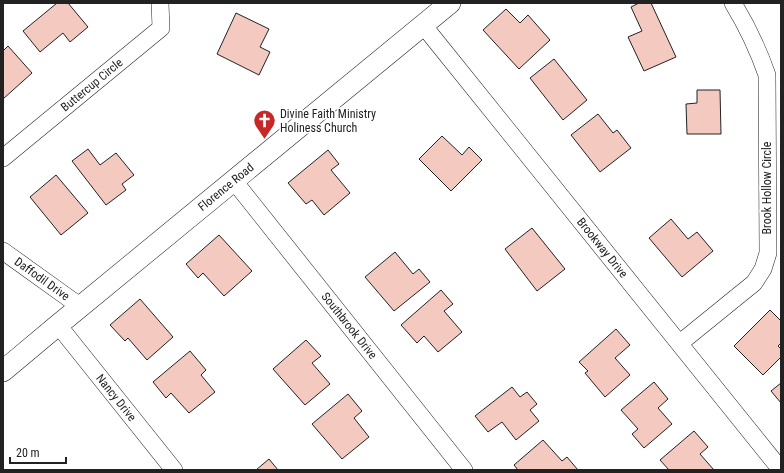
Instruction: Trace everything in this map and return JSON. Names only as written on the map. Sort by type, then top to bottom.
[{"type":"street","name":"Buttercup Circle","points":[[3,158],[162,28],[160,3]]},
{"type":"street","name":"Florence Road","points":[[3,371],[450,3]]},
{"type":"street","name":"Brook Hollow Circle","points":[[680,343],[754,283],[763,269],[768,253],[767,75],[760,53],[747,26],[733,3]]},
{"type":"street","name":"Brookway Drive","points":[[423,25],[680,343],[780,470]]},
{"type":"street","name":"Southbrook Drive","points":[[234,181],[464,470]]},
{"type":"street","name":"Daffodil Drive","points":[[3,251],[81,306]]},
{"type":"street","name":"Nancy Drive","points":[[58,325],[174,470]]},
{"type":"building","points":[[57,3],[68,3],[88,27],[70,42],[63,33],[40,52],[23,31]]},
{"type":"building","points":[[639,3],[651,3],[676,57],[644,71],[628,37],[642,31],[631,7]]},
{"type":"building","points":[[506,9],[520,23],[528,15],[550,40],[519,69],[483,30]]},
{"type":"building","points":[[236,13],[269,29],[260,47],[270,52],[259,75],[217,54]]},
{"type":"building","points":[[8,46],[32,73],[3,99],[3,51]]},
{"type":"building","points":[[554,59],[587,100],[563,120],[530,78]]},
{"type":"building","points":[[697,90],[720,90],[721,134],[687,134],[686,104],[697,103]]},
{"type":"building","points":[[598,114],[613,133],[617,130],[631,148],[600,172],[571,135]]},
{"type":"building","points":[[442,136],[462,155],[469,147],[482,160],[451,191],[419,159]]},
{"type":"building","points":[[88,149],[100,165],[116,153],[134,175],[122,184],[126,190],[106,205],[72,161]]},
{"type":"building","points":[[328,150],[339,164],[331,170],[350,193],[324,215],[312,200],[306,204],[288,183]]},
{"type":"building","points":[[56,175],[88,213],[61,235],[30,197]]},
{"type":"building","points":[[671,219],[688,239],[697,232],[713,251],[682,277],[649,238]]},
{"type":"building","points":[[532,228],[565,269],[537,291],[505,249]]},
{"type":"building","points":[[219,235],[252,271],[224,296],[203,273],[198,278],[186,264]]},
{"type":"building","points":[[395,252],[413,274],[419,269],[430,282],[394,311],[365,277]]},
{"type":"building","points":[[441,290],[453,304],[444,311],[462,332],[438,352],[424,336],[417,343],[401,325]]},
{"type":"building","points":[[140,299],[173,337],[147,360],[128,338],[125,341],[110,325]]},
{"type":"building","points":[[770,310],[781,321],[781,343],[778,346],[781,349],[781,357],[763,375],[734,346]]},
{"type":"building","points":[[616,329],[630,345],[615,358],[630,375],[605,397],[585,373],[588,371],[579,362]]},
{"type":"building","points":[[306,340],[321,356],[312,363],[330,384],[305,405],[273,369]]},
{"type":"building","points":[[190,351],[206,370],[201,375],[215,392],[189,413],[171,393],[166,398],[153,382]]},
{"type":"building","points":[[654,382],[668,399],[658,408],[672,424],[644,448],[632,434],[638,429],[621,410]]},
{"type":"building","points":[[781,383],[781,403],[771,391]]},
{"type":"building","points":[[512,387],[520,397],[527,392],[537,404],[530,410],[539,421],[516,440],[502,422],[488,432],[475,416]]},
{"type":"building","points":[[348,394],[362,411],[354,418],[369,437],[342,459],[312,424]]},
{"type":"building","points":[[694,431],[708,447],[700,454],[714,470],[669,470],[660,460]]},
{"type":"building","points":[[543,440],[562,461],[567,457],[578,470],[518,470],[514,465]]},
{"type":"building","points":[[269,459],[278,470],[256,470]]},
{"type":"place","name":"Divine Faith Ministry Holiness Church","points":[[265,140]]}]
